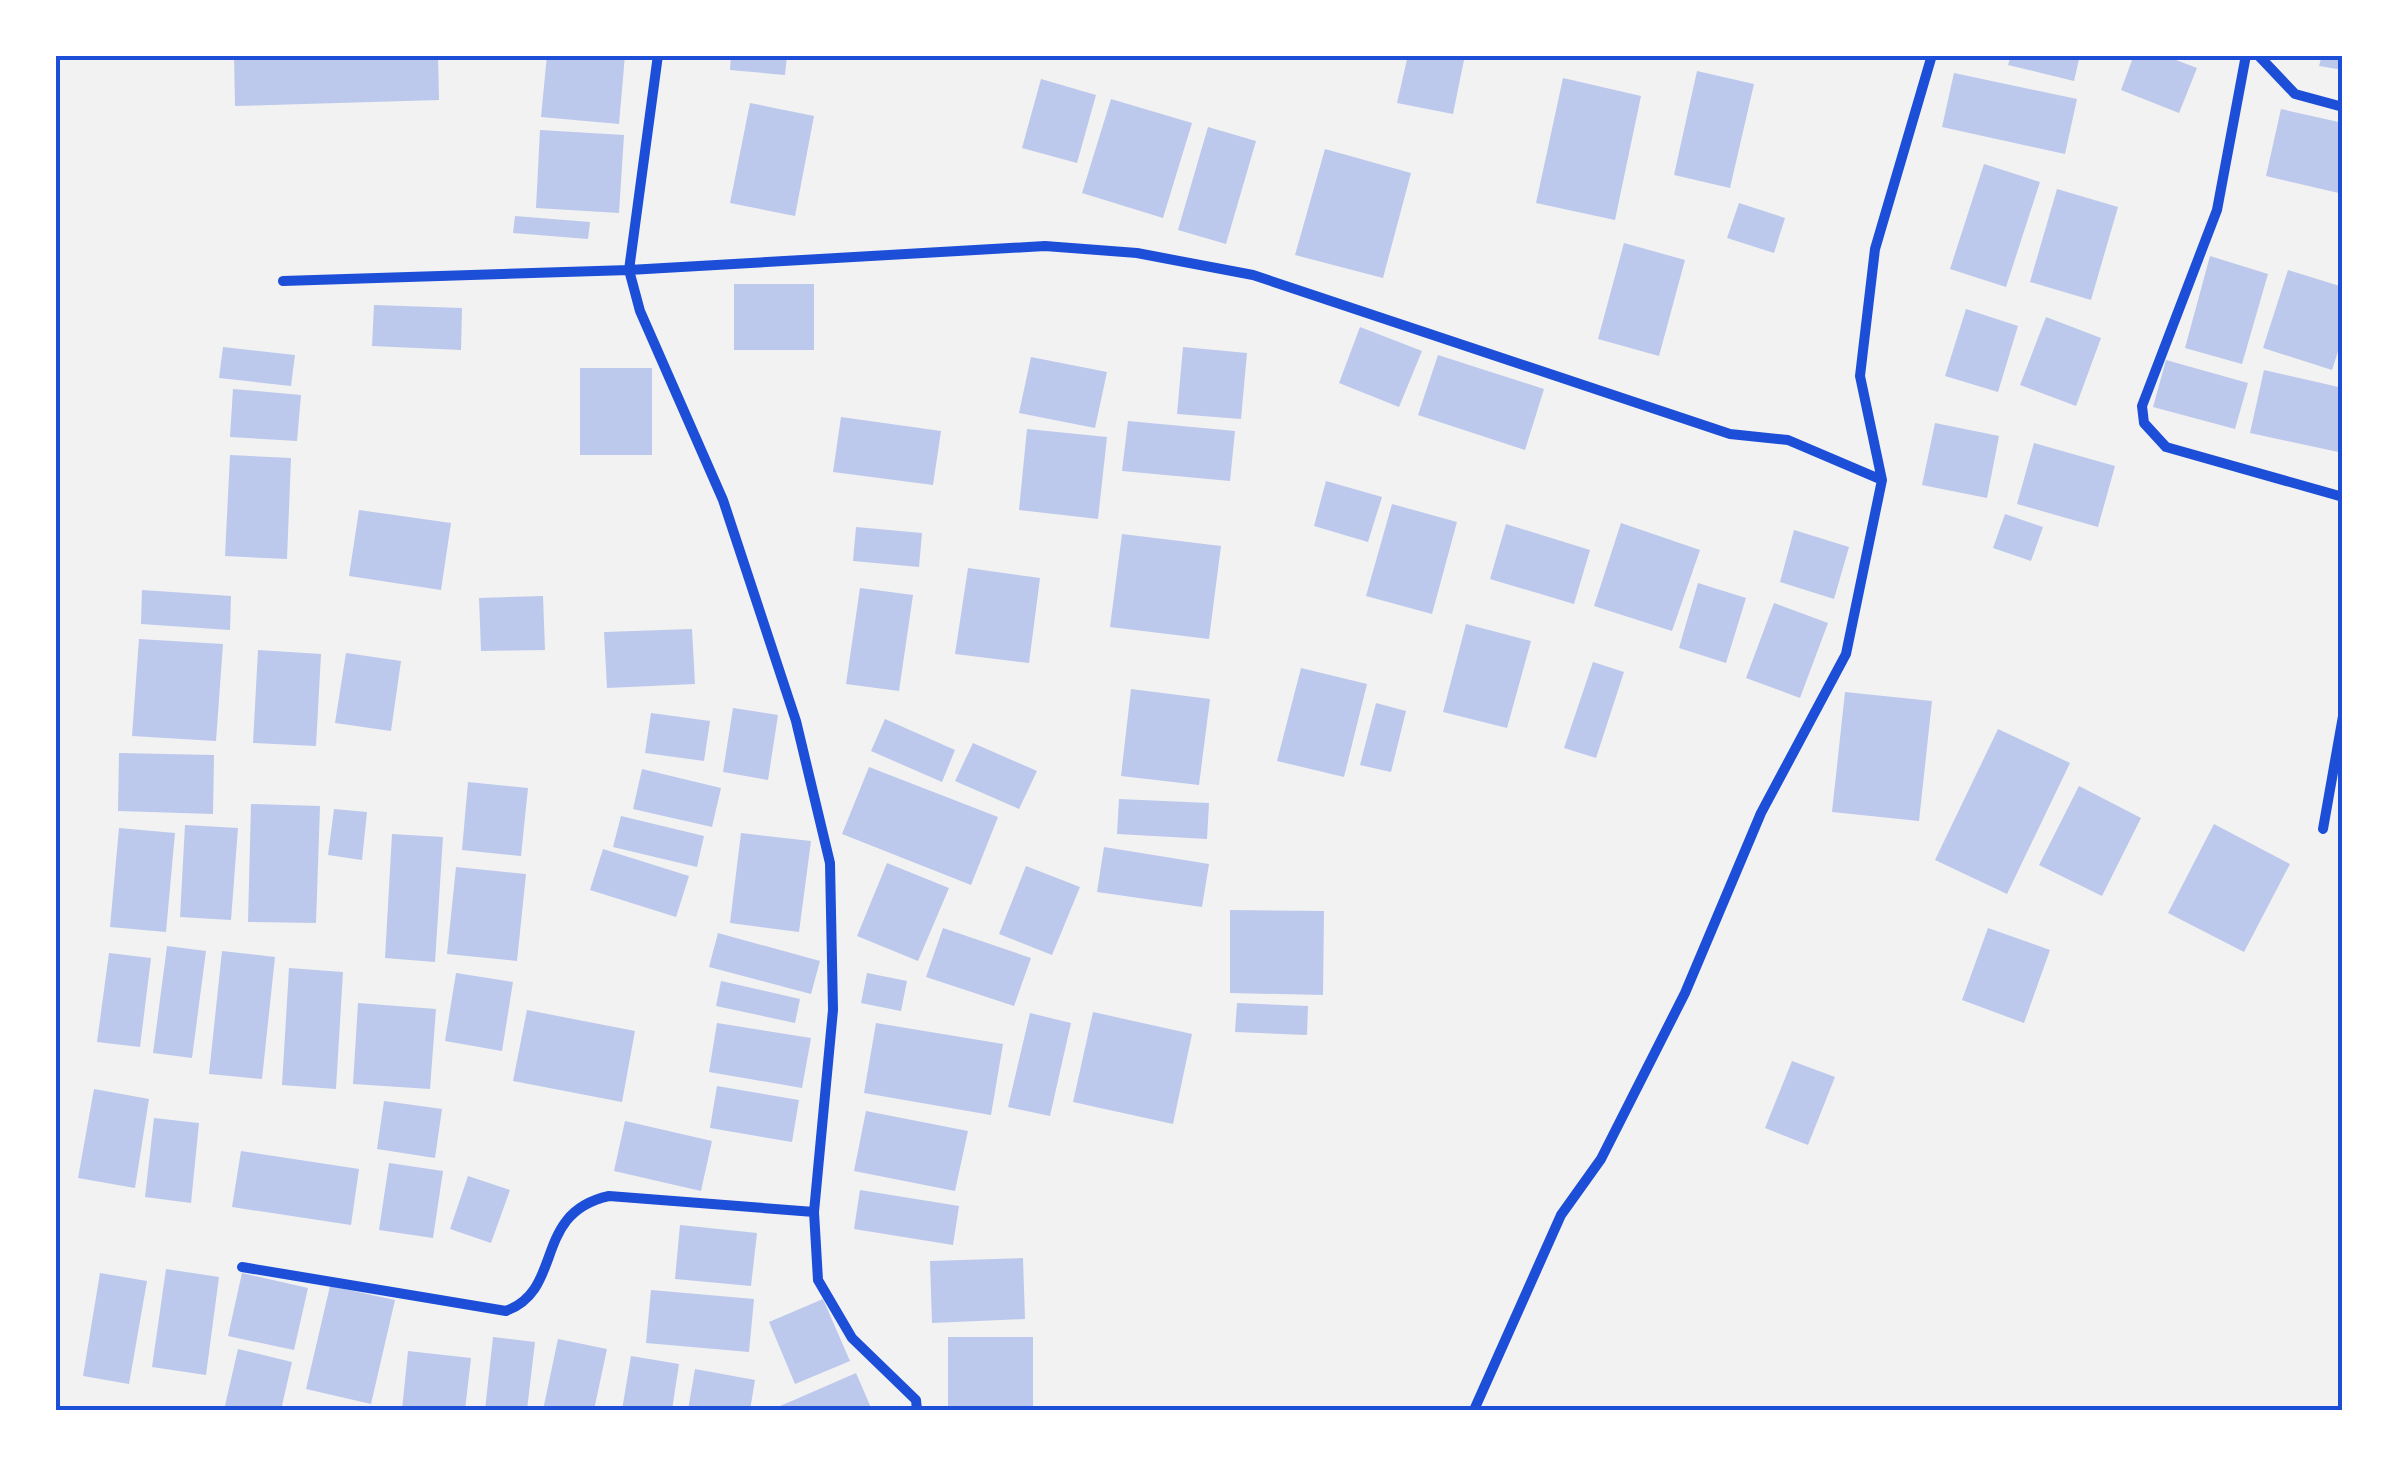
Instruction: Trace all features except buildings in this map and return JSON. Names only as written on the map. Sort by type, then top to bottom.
[{"type":"street","points":[[658,55],[629,270],[640,311],[723,500],[796,721],[830,863],[832,1010],[814,1212],[818,1280],[852,1338],[916,1400],[916,1410]]},
{"type":"street","points":[[1812,55],[1845,55]]},
{"type":"street","points":[[1474,1410],[1561,1215],[1601,1158],[1686,994],[1761,813],[1846,654],[1882,480],[1860,376],[1873,267],[1932,55]]},
{"type":"street","points":[[2246,55],[2216,210],[2142,406],[2144,423],[2166,446],[2343,497]]},
{"type":"street","points":[[2258,55],[2295,94],[2343,107]]},
{"type":"street","points":[[284,280],[629,270],[1046,246],[1137,253],[1253,274],[1730,434],[1788,440],[1882,480]]},
{"type":"street","points":[[2323,829],[2343,716]]},
{"type":"street","points":[[242,1268],[506,1310],[522,1304],[534,1291],[572,1210],[590,1200],[610,1196],[814,1212]]}]
